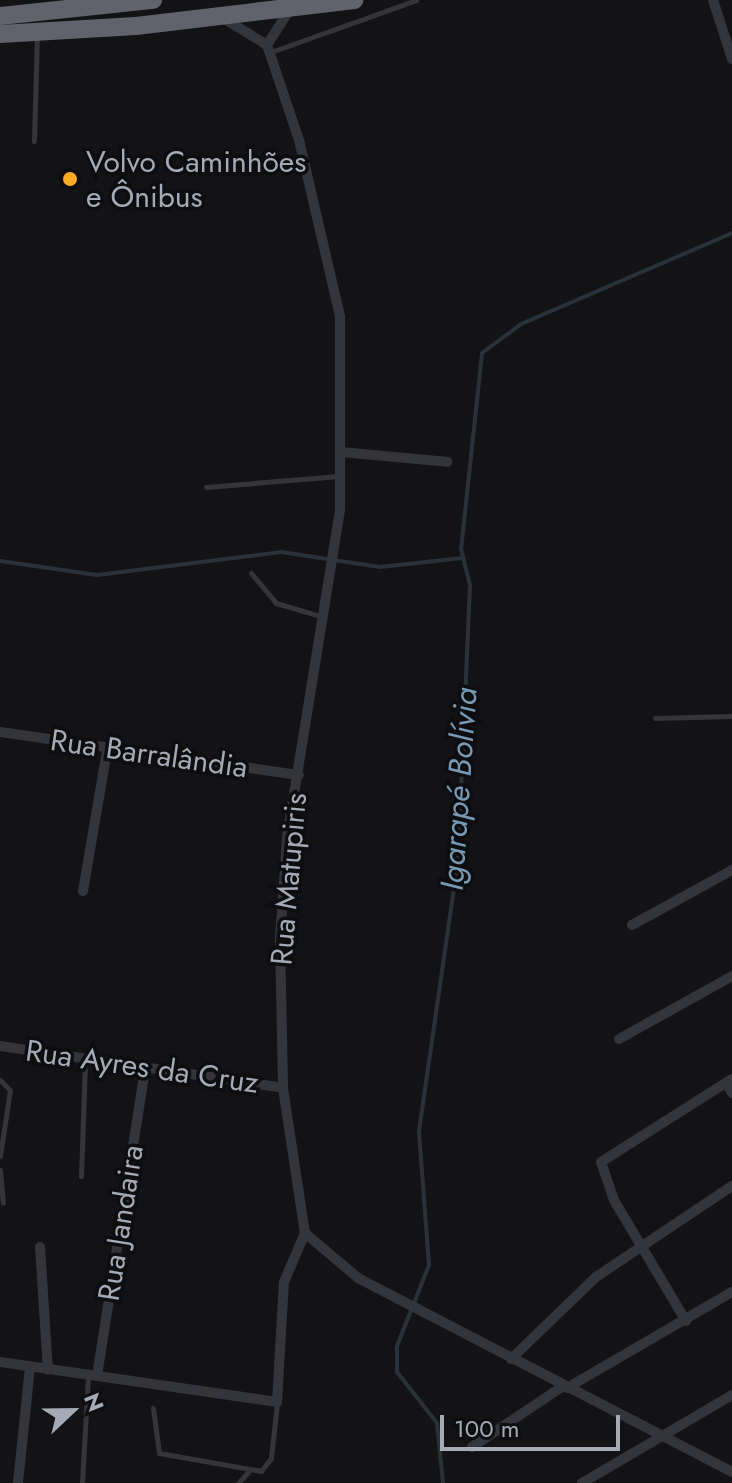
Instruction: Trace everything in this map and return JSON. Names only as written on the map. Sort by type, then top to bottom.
[{"type":"highway","points":[[0,16],[73,4],[149,0]]},
{"type":"highway","points":[[0,34],[217,16],[354,0]]},
{"type":"street","points":[[713,0],[732,59]]},
{"type":"street","points":[[217,16],[269,48],[291,8]]},
{"type":"street","name":"Rua Matupiris","points":[[269,48],[334,282],[341,452],[325,617],[299,775],[280,940],[283,1088],[305,1233]]},
{"type":"street","points":[[341,452],[448,462]]},
{"type":"street","name":"Rua Barralândia","points":[[0,732],[107,750],[299,775]]},
{"type":"street","points":[[83,891],[107,750]]},
{"type":"street","points":[[632,925],[732,870]]},
{"type":"street","points":[[619,1039],[732,976]]},
{"type":"street","name":"Rua Ayres da Cruz","points":[[0,1046],[145,1070],[283,1088]]},
{"type":"street","name":"Rua Jandaira","points":[[92,1376],[145,1070]]},
{"type":"street","points":[[686,1321],[640,1244],[601,1168],[609,1155],[729,1081],[732,1093]]},
{"type":"street","points":[[511,1359],[640,1244],[732,1186]]},
{"type":"street","points":[[0,1362],[277,1402],[284,1282],[305,1233],[337,1265],[511,1359],[732,1472]]},
{"type":"street","points":[[40,1247],[48,1370]]},
{"type":"street","points":[[472,1447],[565,1387],[686,1321],[732,1292]]},
{"type":"street","points":[[18,1483],[30,1367]]},
{"type":"street","points":[[582,1483],[732,1395]]},
{"type":"lane","points":[[269,48],[416,0]]},
{"type":"lane","points":[[34,141],[37,33]]},
{"type":"lane","points":[[206,487],[340,476]]},
{"type":"lane","points":[[251,573],[276,603],[325,617]]},
{"type":"lane","points":[[655,718],[732,716]]},
{"type":"lane","points":[[81,1176],[85,1061]]},
{"type":"lane","points":[[0,1080],[10,1090],[0,1156]]},
{"type":"lane","points":[[0,1170],[3,1203]]},
{"type":"lane","points":[[82,1483],[92,1376]]},
{"type":"lane","points":[[153,1408],[159,1453],[261,1471],[271,1458],[277,1402]]},
{"type":"lane","points":[[238,1483],[249,1471]]},
{"type":"waterway","name":"Igarapé Bolívia","points":[[443,1483],[437,1423],[397,1372],[397,1346],[429,1265],[419,1131],[458,860],[470,585],[461,550],[482,353],[521,324],[732,233]]},
{"type":"waterway","points":[[0,561],[97,575],[281,552],[380,567],[463,558]]},
{"type":"place","name":"Volvo Caminhões e Ônibus","points":[[70,179]]}]
